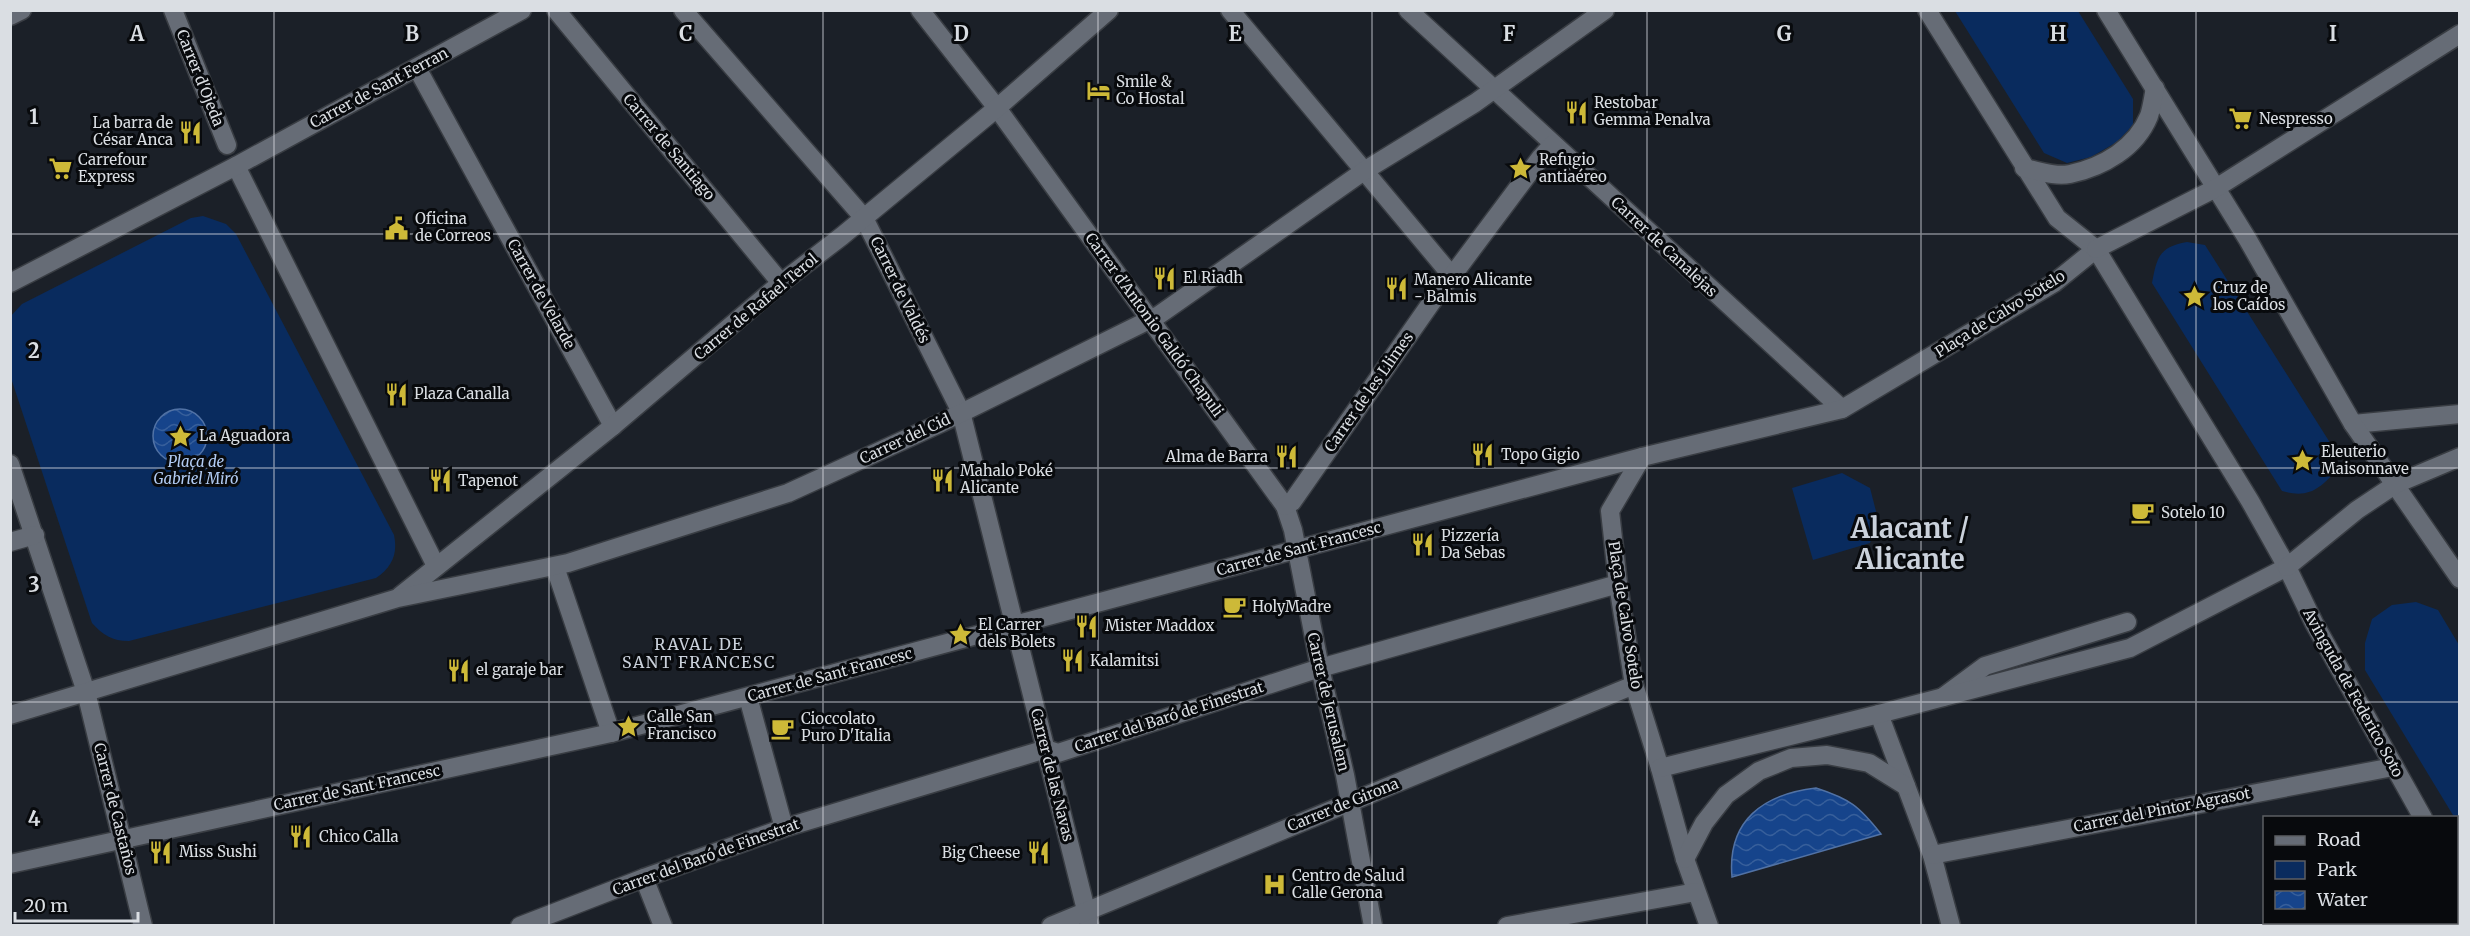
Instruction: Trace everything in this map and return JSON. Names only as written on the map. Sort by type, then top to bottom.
[{"type":"street","points":[[10,16],[21,10]]},
{"type":"street","name":"Carrer d'Ojeda","points":[[173,10],[227,144]]},
{"type":"street","name":"Carrer de Sant Ferran","points":[[236,166],[522,10]]},
{"type":"street","name":"Carrer de Santiago","points":[[556,10],[781,283]]},
{"type":"street","name":"Carrer de Valdés","points":[[684,10],[864,218],[961,412],[1014,625]]},
{"type":"street","name":"Carrer d'Antonio Galdó Chapuli","points":[[920,10],[997,108],[1285,506],[1293,530],[1296,550]]},
{"type":"street","name":"Carrer de Rafael Terol","points":[[398,597],[613,426],[781,283],[997,108],[1109,10]]},
{"type":"street","points":[[1230,10],[1452,276]]},
{"type":"street","name":"Carrer de Canalejas","points":[[1408,10],[1842,409]]},
{"type":"street","name":"Carrer del Cid","points":[[398,597],[555,567],[788,493],[961,412],[1159,315],[1364,171],[1475,103],[1605,10]]},
{"type":"street","points":[[1927,10],[2057,218],[2096,249],[2250,501],[2287,567]]},
{"type":"street","points":[[2106,10],[2248,240],[2353,424],[2460,579]]},
{"type":"street","name":"Plaça de Calvo Sotelo","points":[[1709,926],[1685,859],[1634,685],[1618,584],[1610,511],[1642,456],[1842,409],[2054,283],[2096,249],[2216,188],[2460,34]]},
{"type":"street","name":"Carrer de Velarde","points":[[417,68],[613,426]]},
{"type":"street","points":[[2024,168],[2048,174],[2069,174],[2110,160],[2135,140],[2150,114],[2155,88]]},
{"type":"street","name":"Carrer de les Llimes","points":[[1285,506],[1292,502],[1445,283],[1553,144]]},
{"type":"street","points":[[10,283],[236,166],[436,566]]},
{"type":"street","points":[[2353,424],[2460,414]]},
{"type":"street","name":"Carrer de Sant Francesc","points":[[10,864],[612,733],[1642,456]]},
{"type":"street","points":[[1660,768],[1879,714],[2130,648],[2287,567],[2356,510],[2396,484],[2460,457]]},
{"type":"street","points":[[10,464],[86,692]]},
{"type":"street","points":[[10,542],[35,535]]},
{"type":"street","name":"Carrer de Jerusalem","points":[[1296,550],[1345,775],[1373,926]]},
{"type":"street","points":[[555,567],[612,733]]},
{"type":"street","name":"Avinguda de Federico Soto","points":[[2287,567],[2314,623],[2422,816]]},
{"type":"street","name":"Carrer del Baró de Finestrat","points":[[520,926],[644,878],[784,828],[1046,749],[1058,753],[1320,668],[1618,584]]},
{"type":"street","points":[[10,715],[398,597]]},
{"type":"street","points":[[1943,697],[1985,666],[2127,622]]},
{"type":"street","name":"Carrer de las Navas","points":[[1014,625],[1089,918]]},
{"type":"street","name":"Carrer de Girona","points":[[1051,926],[1089,918],[1349,803],[1634,685]]},
{"type":"street","name":"Carrer de Castaños","points":[[86,692],[143,926]]},
{"type":"street","points":[[748,697],[784,828]]},
{"type":"street","points":[[1879,714],[1932,855],[1951,926]]},
{"type":"street","points":[[1685,859],[1704,823],[1726,795],[1759,771],[1791,758],[1827,755],[1869,763],[1906,786]]},
{"type":"street","name":"Carrer del Pintor Agrasot","points":[[1932,855],[2393,767]]},
{"type":"street","points":[[644,878],[663,926]]},
{"type":"street","points":[[1507,926],[1696,892]]},
{"type":"green space","points":[[1955,11],[2078,11],[2133,99],[2133,125],[2117,142],[2091,157],[2067,163],[2044,153]]},
{"type":"green space","name":"Plaça de Gabriel Miró","points":[[203,216],[226,224],[236,234],[394,535],[394,554],[390,565],[376,578],[129,641],[118,640],[104,634],[92,623],[11,378],[10,317],[22,304],[191,218]]},
{"type":"green space","points":[[2187,242],[2205,245],[2334,449],[2338,469],[2326,482],[2314,490],[2300,494],[2282,491],[2152,283],[2158,260],[2165,250]]},
{"type":"green space","points":[[1842,473],[1870,488],[1878,519],[1870,543],[1813,560],[1792,488]]},
{"type":"green space","points":[[2416,602],[2438,610],[2459,645],[2459,825],[2458,816],[2454,816],[2365,670],[2365,643],[2372,619],[2392,605]]},
{"type":"water","points":[[180,409],[190,411],[199,417],[205,426],[207,436],[205,446],[199,455],[190,461],[180,463],[170,461],[161,455],[155,446],[153,436],[155,426],[161,417],[170,411]]},
{"type":"water","points":[[1816,788],[1846,800],[1881,834],[1732,877],[1732,857],[1736,840],[1743,825],[1753,813],[1780,796]]},
{"type":"place","name":"Smile & Co Hostal","points":[[1098,91]]},
{"type":"place","name":"Restobar Gemma Penalva","points":[[1576,112]]},
{"type":"place","name":"Nespresso","points":[[2241,119]]},
{"type":"place","name":"La barra de César Anca","points":[[191,132]]},
{"type":"place","name":"Carrefour Express","points":[[60,169]]},
{"type":"place","name":"Refugio antiaéreo","points":[[1521,169]]},
{"type":"place","name":"Oficina de Correos","points":[[397,228]]},
{"type":"place","name":"El Riadh","points":[[1165,278]]},
{"type":"place","name":"Manero Alicante - Balmis","points":[[1396,289]]},
{"type":"place","name":"Cruz de los Caídos","points":[[2195,297]]},
{"type":"place","name":"Plaza Canalla","points":[[396,394]]},
{"type":"place","name":"La Aguadora","points":[[181,436]]},
{"type":"place","name":"Topo Gigio","points":[[1483,455]]},
{"type":"place","name":"Alma de Barra","points":[[1286,457]]},
{"type":"place","name":"Eleuterio Maisonnave","points":[[2303,461]]},
{"type":"place","name":"Mahalo Poké Alicante","points":[[942,480]]},
{"type":"place","name":"Tapenot","points":[[440,481]]},
{"type":"place","name":"Sotelo 10","points":[[2143,513]]},
{"type":"place","name":"Pizzería Da Sebas","points":[[1423,545]]},
{"type":"place","name":"HolyMadre","points":[[1234,607]]},
{"type":"place","name":"Mister Maddox","points":[[1087,626]]},
{"type":"place","name":"El Carrer dels Bolets","points":[[960,634]]},
{"type":"place","name":"Kalamitsi","points":[[1072,661]]},
{"type":"place","name":"el garaje bar","points":[[458,670]]},
{"type":"place","name":"Calle San Francisco","points":[[629,726]]},
{"type":"place","name":"Cioccolato Puro D'Italia","points":[[783,728]]},
{"type":"place","name":"Chico Calla","points":[[301,837]]},
{"type":"place","name":"Miss Sushi","points":[[161,852]]},
{"type":"place","name":"Big Cheese","points":[[1038,853]]},
{"type":"place","name":"Centro de Salud Calle Gerona","points":[[1274,885]]},
{"type":"district","name":"Alacant / Alicante","points":[[1910,544]]},
{"type":"district","name":"RAVAL DE SANT FRANCESC","points":[[699,653]]}]
